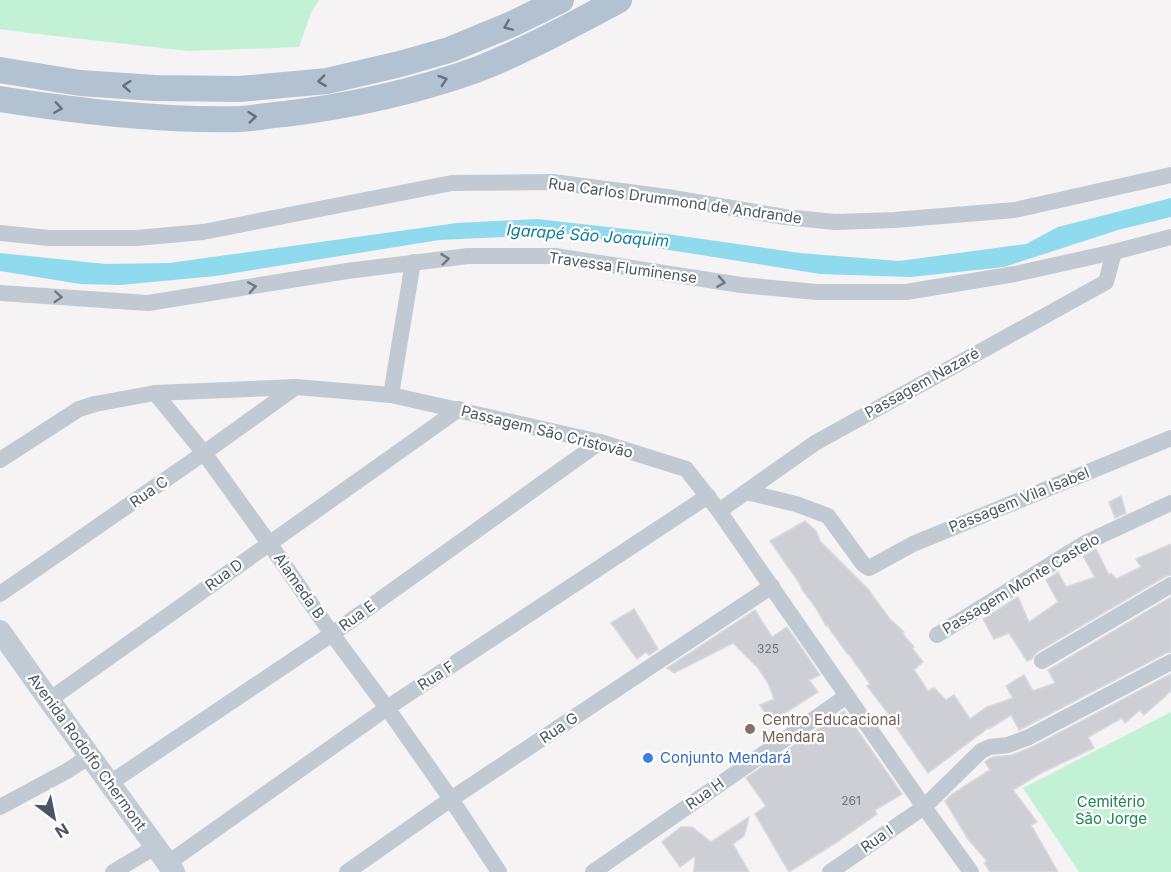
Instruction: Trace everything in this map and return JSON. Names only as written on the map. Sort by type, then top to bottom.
[{"type":"main road","points":[[0,70],[80,83],[155,88],[240,89],[327,81],[449,50],[512,24],[561,0]]},
{"type":"main road","points":[[0,99],[63,109],[170,118],[242,119],[318,110],[402,93],[476,69],[552,36],[619,0]]},
{"type":"main road","name":"Avenida Rodolfo Chermont","points":[[4,645],[49,700],[166,861]]},
{"type":"street","name":"Rua Carlos Drummond de Andrande","points":[[0,233],[49,238],[136,238],[203,232],[452,183],[553,182],[667,197],[785,217],[835,222],[883,220],[1016,210],[1171,176]]},
{"type":"street","name":"Travessa Fluminense","points":[[0,293],[148,303],[347,271],[468,256],[555,256],[741,285],[817,292],[906,292],[1015,274],[1171,237]]},
{"type":"street","name":"Passagem Nazaré","points":[[719,511],[815,442],[1106,282],[1114,252]]},
{"type":"street","points":[[391,395],[413,262]]},
{"type":"street","name":"Passagem São Cristovão","points":[[0,460],[79,409],[95,404],[155,393],[296,387],[391,395],[600,442],[686,469],[719,511],[971,872]]},
{"type":"street","name":"Rua C","points":[[0,594],[296,387]]},
{"type":"street","name":"Alameda B","points":[[155,393],[204,453],[269,543],[451,799],[499,872]]},
{"type":"street","name":"Rua D","points":[[49,700],[459,410]]},
{"type":"street","name":"Passagem Vila Isabel","points":[[746,492],[796,504],[828,516],[863,564],[869,568],[913,544],[1171,438]]},
{"type":"street","name":"Rua E","points":[[110,783],[332,634],[600,442]]},
{"type":"street","name":"Rua F","points":[[113,872],[166,861],[387,708],[708,496]]},
{"type":"street","name":"Passagem Monte Castelo","points":[[937,635],[1085,543],[1171,503]]},
{"type":"street","points":[[1042,662],[1171,585]]},
{"type":"street","name":"Rua G","points":[[347,872],[451,799],[772,586]]},
{"type":"street","name":"Rua I","points":[[830,872],[924,807],[981,751],[1029,737],[1171,662]]},
{"type":"street","name":"Rua H","points":[[593,872],[847,696]]},
{"type":"street","points":[[0,807],[90,756]]},
{"type":"green space","points":[[0,0],[319,0],[311,13],[299,47],[189,51],[0,29]]},
{"type":"green space","name":"Cemitério São Jorge","points":[[1171,712],[1171,872],[1079,872],[1023,788]]},
{"type":"water","name":"Igarapé São Joaquim","points":[[1171,198],[1171,217],[1118,230],[1004,267],[911,277],[820,274],[569,234],[439,240],[216,276],[120,285],[80,284],[0,271],[0,253],[106,264],[169,263],[457,223],[537,219],[653,232],[800,253],[899,261],[1026,244],[1058,227]]},
{"type":"building","points":[[1121,496],[1126,513],[1115,518],[1109,502]]},
{"type":"building","points":[[805,521],[816,531],[820,541],[868,589],[889,618],[904,632],[902,633],[923,662],[914,670],[928,691],[934,688],[946,700],[954,695],[970,719],[987,707],[1013,698],[1006,686],[1024,675],[1033,691],[1055,683],[1048,670],[1171,597],[1171,652],[1019,730],[1011,715],[988,728],[928,773],[867,686],[870,684],[826,626],[770,541]]},
{"type":"building","points":[[1171,544],[1171,575],[1037,652],[1032,659],[1027,661],[1009,633],[994,639],[983,619],[1018,597],[1029,622],[1058,602],[1046,580],[1058,572],[1066,587],[1095,577],[1083,556],[1096,549],[1109,575],[1111,573],[1116,579],[1141,567],[1136,559]]},
{"type":"building","points":[[634,609],[658,649],[649,655],[646,652],[637,659],[611,623]]},
{"type":"building","points":[[755,610],[772,637],[787,627],[820,675],[809,680],[818,692],[771,722],[760,705],[774,699],[768,683],[758,668],[733,643],[674,673],[667,668]]},
{"type":"building","points":[[1171,674],[1171,691],[1144,715],[1140,710],[1125,723],[1122,718],[1088,737],[1094,748],[1041,773],[1013,790],[1037,822],[1031,825],[1058,872],[990,872],[984,863],[987,861],[968,839],[945,801],[990,770],[985,762],[987,760],[1012,755],[1034,746]]},
{"type":"building","points":[[844,711],[902,794],[875,810],[877,814],[834,844],[789,872],[755,814],[766,806],[746,778]]},
{"type":"building","points":[[749,817],[744,836],[733,844],[749,872],[694,872],[695,856],[680,867],[662,842],[681,827],[692,827],[711,842]]},
{"type":"place","name":"Centro Educacional Mendara","points":[[750,729]]},
{"type":"place","name":"Conjunto Mendará","points":[[648,758]]}]
